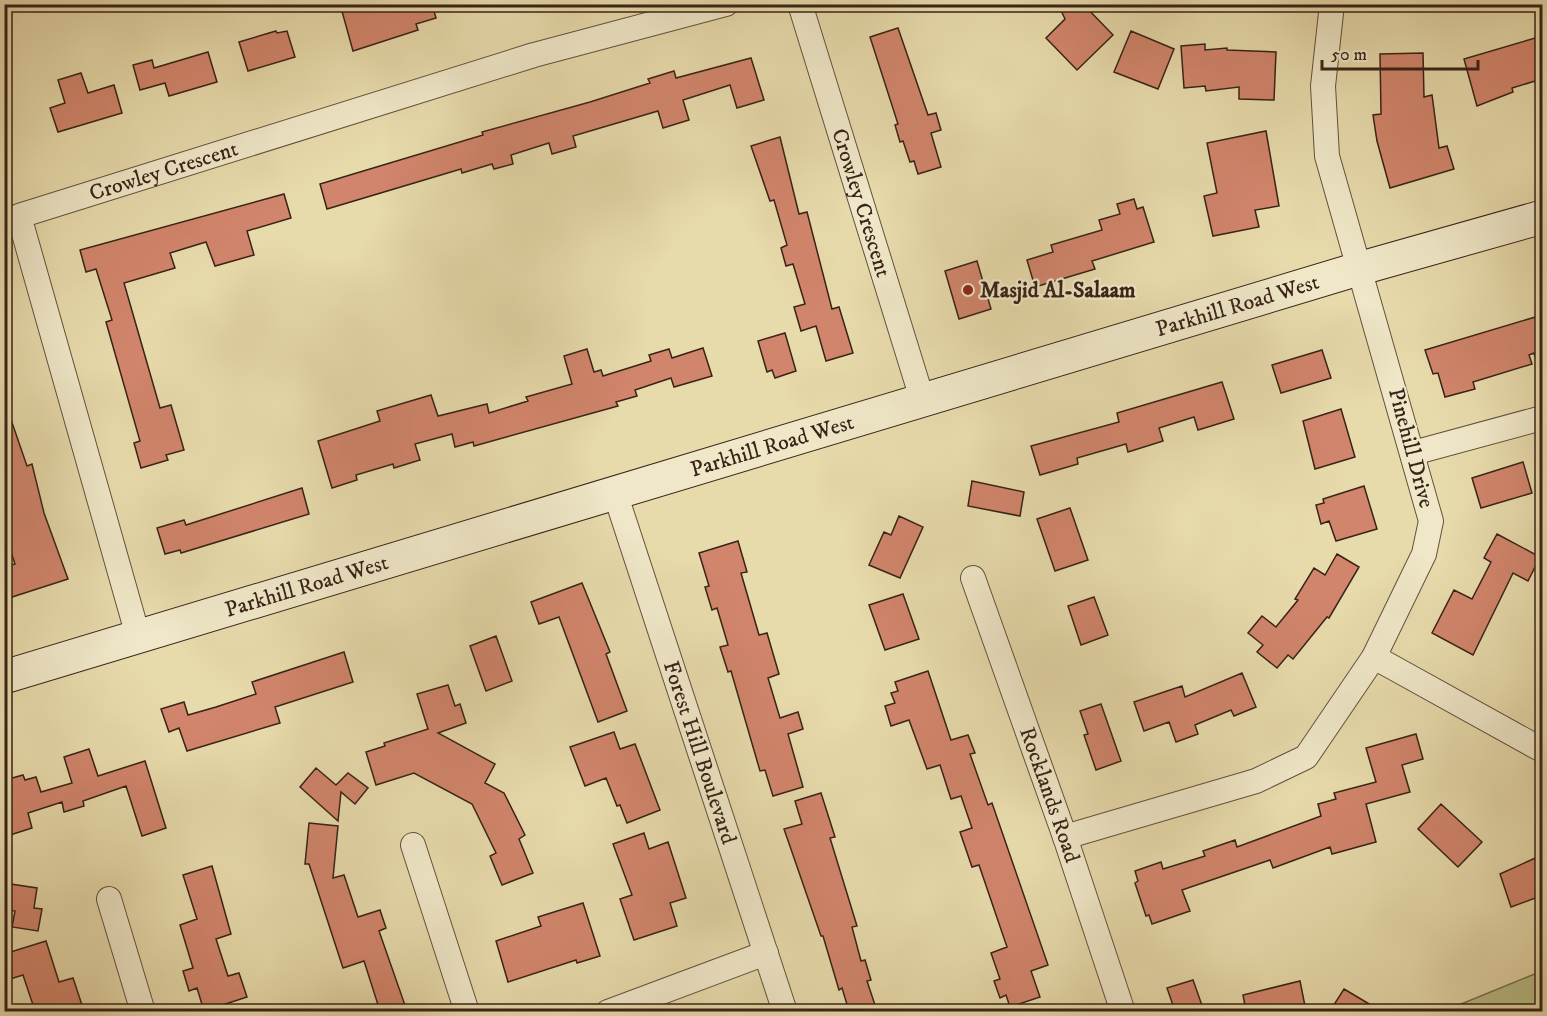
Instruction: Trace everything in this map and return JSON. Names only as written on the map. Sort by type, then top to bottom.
[{"type":"main road","name":"Parkhill Road West","points":[[4,677],[923,402],[1358,269],[1542,217]]},
{"type":"street","name":"Crowley Crescent","points":[[138,636],[12,218],[534,55],[726,4]]},
{"type":"street","name":"Crowley Crescent","points":[[800,4],[923,402]]},
{"type":"street","name":"Pinehill Drive","points":[[1065,837],[1256,781],[1306,757],[1374,657],[1424,554],[1431,521],[1370,300],[1358,269],[1328,156],[1323,86],[1332,4]]},
{"type":"street","points":[[1413,453],[1542,418]]},
{"type":"street","name":"Forest Hill Boulevard","points":[[615,493],[785,1011]]},
{"type":"street","name":"Rocklands Road","points":[[973,578],[1065,837],[1123,1011]]},
{"type":"street","points":[[1374,657],[1542,750]]},
{"type":"street","points":[[414,845],[467,1011]]},
{"type":"street","points":[[109,899],[142,1011]]},
{"type":"street","points":[[608,1011],[766,953]]},
{"type":"green space","points":[[1542,971],[1542,1011],[1450,1011],[1449,1009]]},
{"type":"building","points":[[340,4],[432,4],[436,18],[416,24],[418,30],[353,51]]},
{"type":"building","points":[[1058,4],[1083,4],[1113,35],[1077,70],[1046,38],[1065,19]]},
{"type":"building","points":[[898,28],[928,115],[936,113],[941,130],[931,133],[941,167],[918,174],[914,161],[910,162],[903,141],[900,142],[895,125],[898,124],[870,37]]},
{"type":"building","points":[[276,31],[277,33],[287,31],[295,57],[248,71],[239,42]]},
{"type":"building","points":[[1131,31],[1174,49],[1158,89],[1114,72]]},
{"type":"building","points":[[1542,36],[1542,79],[1512,88],[1513,92],[1477,106],[1464,59]]},
{"type":"building","points":[[1205,44],[1205,50],[1227,48],[1227,50],[1276,52],[1274,100],[1239,99],[1239,87],[1206,91],[1205,86],[1184,88],[1181,46]]},
{"type":"building","points":[[208,52],[217,82],[169,96],[165,83],[140,90],[133,65],[152,60],[154,68]]},
{"type":"building","points":[[1423,53],[1424,97],[1432,95],[1439,148],[1447,146],[1454,169],[1390,188],[1377,141],[1373,115],[1381,114],[1380,54]]},
{"type":"building","points":[[751,58],[764,100],[737,108],[730,85],[683,100],[689,120],[663,128],[658,111],[573,136],[576,147],[552,154],[549,143],[511,155],[513,164],[494,169],[492,164],[462,173],[461,169],[327,209],[320,184],[483,135],[482,132],[650,83],[648,79],[674,71],[676,78]]},
{"type":"building","points":[[81,73],[88,93],[114,85],[122,113],[58,132],[50,108],[65,103],[58,80]]},
{"type":"building","points":[[1266,131],[1279,206],[1255,210],[1259,227],[1213,236],[1204,196],[1217,193],[1207,143]]},
{"type":"building","points":[[780,137],[799,214],[807,212],[832,309],[839,307],[853,353],[826,361],[816,326],[801,331],[794,307],[805,304],[793,264],[786,266],[781,248],[787,245],[774,200],[770,201],[751,146]]},
{"type":"building","points":[[284,194],[291,218],[247,231],[254,255],[215,266],[206,242],[170,253],[175,268],[124,283],[160,408],[171,405],[184,450],[166,455],[168,460],[141,468],[134,443],[140,441],[106,322],[112,320],[96,269],[86,272],[80,250]]},
{"type":"building","points":[[1134,199],[1137,209],[1143,207],[1154,242],[1092,261],[1095,269],[1035,287],[1027,260],[1053,252],[1051,245],[1102,230],[1099,220],[1120,214],[1117,204]]},
{"type":"building","name":"Masjid Al-Salaam","points":[[977,261],[991,309],[959,319],[945,271]]},
{"type":"building","points":[[1542,315],[1542,365],[1538,366],[1534,353],[1529,355],[1532,364],[1473,382],[1475,389],[1445,397],[1438,373],[1433,374],[1425,350]]},
{"type":"building","points":[[785,333],[796,371],[775,378],[772,370],[767,372],[758,341]]},
{"type":"building","points":[[703,348],[712,376],[674,387],[671,378],[635,390],[637,396],[616,402],[618,406],[474,446],[473,442],[455,447],[452,434],[415,444],[420,460],[394,468],[393,464],[356,475],[357,480],[332,488],[318,441],[380,421],[377,411],[431,395],[438,416],[487,404],[489,413],[528,401],[526,397],[572,384],[564,356],[587,349],[594,372],[601,370],[603,376],[651,361],[649,355],[669,349],[672,358]]},
{"type":"building","points":[[1322,350],[1331,378],[1281,393],[1272,365]]},
{"type":"building","points":[[1222,382],[1234,419],[1198,430],[1194,417],[1159,428],[1163,441],[1128,452],[1126,444],[1077,458],[1078,464],[1040,475],[1031,446],[1119,422],[1117,413]]},
{"type":"building","points":[[1341,409],[1355,457],[1315,469],[1303,421]]},
{"type":"building","points":[[4,411],[8,411],[27,466],[32,464],[44,513],[68,579],[9,598],[4,584],[4,567],[15,564],[4,530]]},
{"type":"building","points":[[1523,462],[1532,493],[1481,508],[1472,478]]},
{"type":"building","points":[[972,481],[1024,492],[1020,516],[968,506]]},
{"type":"building","points":[[1364,486],[1377,529],[1336,541],[1329,521],[1321,524],[1316,505],[1324,503],[1323,499]]},
{"type":"building","points":[[302,488],[309,514],[181,553],[180,550],[165,554],[157,528],[184,520],[186,525]]},
{"type":"building","points":[[1070,508],[1088,560],[1055,571],[1037,519]]},
{"type":"building","points":[[899,516],[923,527],[900,578],[869,565],[884,532],[891,535]]},
{"type":"building","points":[[1497,534],[1540,557],[1528,581],[1513,573],[1473,655],[1432,633],[1454,590],[1472,599],[1491,562],[1484,558]]},
{"type":"building","points":[[738,541],[747,572],[741,573],[759,635],[767,633],[779,674],[768,678],[780,718],[798,712],[803,729],[788,734],[803,787],[773,796],[765,770],[760,771],[731,671],[728,672],[720,647],[728,645],[717,608],[712,610],[705,587],[709,586],[699,553]]},
{"type":"building","points":[[1337,554],[1359,567],[1329,618],[1327,617],[1293,659],[1288,655],[1277,668],[1257,652],[1263,645],[1248,633],[1262,616],[1276,627],[1298,600],[1295,599],[1314,568],[1325,575]]},
{"type":"building","points":[[582,583],[610,652],[606,654],[627,711],[598,722],[559,617],[539,624],[531,602]]},
{"type":"building","points":[[903,594],[919,639],[885,650],[869,605]]},
{"type":"building","points":[[1094,597],[1108,635],[1081,645],[1068,606]]},
{"type":"building","points":[[496,636],[512,681],[486,691],[470,646]]},
{"type":"building","points":[[344,652],[353,682],[275,707],[280,723],[187,751],[179,728],[169,732],[161,709],[184,702],[188,715],[216,707],[256,694],[252,682]]},
{"type":"building","points":[[928,671],[951,740],[968,735],[975,753],[970,754],[988,805],[992,803],[1048,965],[1031,971],[1040,997],[1010,1007],[1006,995],[1000,998],[994,981],[1000,979],[991,953],[1007,947],[979,865],[972,867],[960,832],[972,828],[961,796],[951,799],[940,765],[927,769],[909,720],[891,726],[885,706],[895,703],[891,693],[898,691],[895,682]]},
{"type":"building","points":[[1242,673],[1256,707],[1234,716],[1231,710],[1195,725],[1198,734],[1176,742],[1169,722],[1144,731],[1134,702],[1182,686],[1185,697]]},
{"type":"building","points":[[448,685],[455,706],[460,704],[466,723],[438,733],[495,764],[485,783],[504,793],[525,835],[519,839],[533,873],[502,885],[490,856],[496,853],[472,804],[414,773],[376,785],[366,752],[385,746],[384,743],[428,729],[417,694]]},
{"type":"building","points":[[1101,704],[1121,761],[1096,770],[1084,735],[1088,734],[1080,711]]},
{"type":"building","points":[[614,732],[620,749],[635,744],[660,810],[627,823],[620,805],[617,806],[606,778],[585,786],[570,747]]},
{"type":"building","points":[[1416,734],[1423,759],[1402,765],[1410,792],[1366,804],[1376,842],[1332,854],[1330,847],[1273,868],[1270,860],[1182,890],[1190,911],[1152,924],[1149,915],[1146,916],[1135,883],[1138,881],[1135,871],[1161,862],[1163,869],[1205,856],[1203,851],[1235,840],[1237,847],[1321,816],[1318,804],[1336,799],[1334,793],[1376,782],[1366,748]]},
{"type":"building","points":[[89,749],[98,776],[145,761],[166,828],[142,836],[126,786],[83,801],[84,806],[64,812],[62,802],[28,813],[32,828],[10,835],[4,819],[5,780],[23,775],[25,780],[36,777],[41,792],[72,783],[64,757]]},
{"type":"building","points":[[316,768],[336,785],[348,773],[368,788],[355,804],[341,792],[338,821],[300,787]]},
{"type":"building","points":[[821,793],[835,837],[830,838],[857,926],[852,927],[861,961],[865,960],[871,980],[867,981],[877,1011],[849,1011],[842,988],[839,990],[823,936],[821,936],[784,829],[802,824],[795,801]]},
{"type":"building","points":[[1441,804],[1482,842],[1458,867],[1418,829]]},
{"type":"building","points":[[309,823],[338,826],[333,878],[344,875],[358,917],[380,910],[386,928],[379,931],[407,1011],[380,1011],[364,961],[343,968],[309,864],[305,864]]},
{"type":"building","points":[[644,833],[649,849],[668,842],[686,898],[670,903],[677,926],[634,940],[620,899],[632,895],[613,844]]},
{"type":"building","points":[[1542,855],[1542,905],[1538,897],[1511,907],[1500,874]]},
{"type":"building","points":[[212,866],[231,934],[216,939],[228,976],[239,973],[247,997],[204,1011],[197,988],[189,991],[183,971],[193,968],[180,925],[197,919],[183,875]]},
{"type":"building","points":[[4,883],[37,888],[34,908],[42,909],[38,931],[12,927],[15,911],[4,909]]},
{"type":"building","points":[[583,903],[600,956],[577,963],[576,960],[508,982],[496,941],[541,926],[538,917]]},
{"type":"building","points":[[46,941],[59,982],[73,978],[84,1011],[35,1011],[23,975],[4,981],[4,954]]},
{"type":"building","points":[[1193,980],[1204,1011],[1175,1011],[1167,988]]},
{"type":"building","points":[[1300,981],[1306,1011],[1246,1011],[1243,995]]},
{"type":"building","points":[[1344,989],[1381,1011],[1330,1011]]},
{"type":"place","name":"Masjid Al-Salaam","points":[[968,290]]}]
